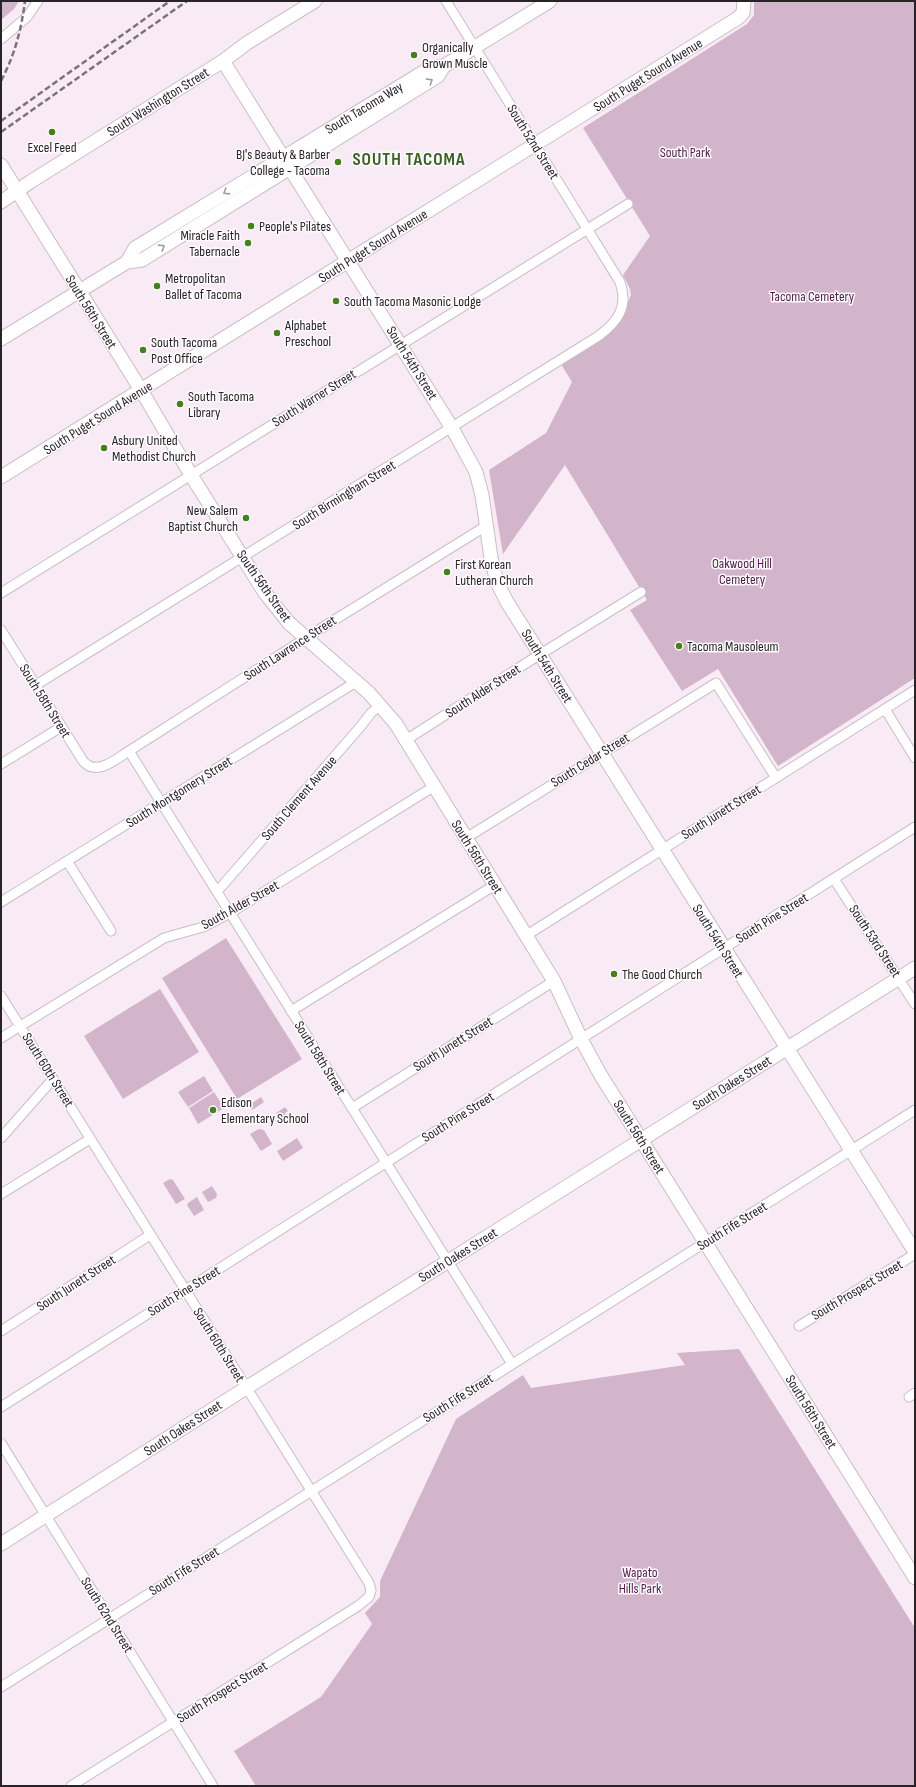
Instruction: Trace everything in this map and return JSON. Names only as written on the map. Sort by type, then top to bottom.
[{"type":"street","points":[[1,39],[27,17],[38,1]]},
{"type":"street","name":"South Washington Street","points":[[1,202],[17,190],[223,62],[247,43],[315,1]]},
{"type":"street","name":"South 52nd Street","points":[[446,1],[620,282]]},
{"type":"street","name":"South Tacoma Way","points":[[1,339],[127,262],[142,260],[430,68],[444,66],[550,1]]},
{"type":"street","name":"South Puget Sound Avenue","points":[[1,477],[738,18],[743,7]]},
{"type":"street","name":"South 54th Street","points":[[223,62],[452,428],[476,472],[491,558],[497,582],[507,602],[661,850],[915,1253]]},
{"type":"street","name":"South 56th Street","points":[[1,165],[141,390],[191,475],[243,558],[281,614],[380,705],[406,740],[433,787],[527,935],[554,981],[581,1039],[600,1074],[915,1578]]},
{"type":"street","name":"South Warner Street","points":[[1,593],[628,204]]},
{"type":"street","name":"South Birmingham Street","points":[[36,685],[452,428],[607,329],[616,319],[622,307],[624,296],[620,282]]},
{"type":"street","name":"South Lawrence Street","points":[[93,768],[106,765],[129,751],[306,638],[486,526]]},
{"type":"street","name":"South Alder Street","points":[[406,740],[641,592]]},
{"type":"street","name":"South 58th Street","points":[[1,630],[83,761],[93,768]]},
{"type":"street","name":"South Montgomery Street","points":[[1,902],[356,682]]},
{"type":"street","name":"South Cedar Street","points":[[466,838],[716,683],[776,778]]},
{"type":"street","name":"South Junett Street","points":[[527,935],[915,690]]},
{"type":"street","name":"South Clement Avenue","points":[[217,891],[371,713],[380,705]]},
{"type":"street","points":[[885,709],[915,758]]},
{"type":"street","points":[[1,764],[61,727]]},
{"type":"street","name":"South 58th Street","points":[[129,751],[512,1364]]},
{"type":"street","name":"South Alder Street","points":[[1,1038],[164,938],[203,927],[230,914],[433,787]]},
{"type":"street","name":"South Pine Street","points":[[1,1407],[915,828]]},
{"type":"street","points":[[67,861],[111,931]]},
{"type":"street","name":"South 53rd Street","points":[[834,879],[915,1004]]},
{"type":"street","points":[[291,1011],[495,885]]},
{"type":"street","name":"South Oakes Street","points":[[1,1544],[246,1388],[915,968]]},
{"type":"street","name":"South Junett Street","points":[[352,1108],[554,981]]},
{"type":"street","name":"South 60th Street","points":[[1,996],[310,1492],[369,1583],[371,1593]]},
{"type":"street","points":[[1,1138],[53,1079]]},
{"type":"street","name":"South Fife Street","points":[[1,1687],[915,1110]]},
{"type":"street","points":[[1,1194],[90,1139]]},
{"type":"street","name":"South Junett Street","points":[[1,1331],[150,1236]]},
{"type":"street","name":"South Prospect Street","points":[[799,1326],[915,1253]]},
{"type":"street","name":"South 62nd Street","points":[[1,1443],[214,1786]]},
{"type":"street","name":"South Prospect Street","points":[[71,1786],[358,1606],[367,1599],[371,1593]]},
{"type":"green space","points":[[1,1],[19,1],[14,9],[1,20]]},
{"type":"green space","points":[[754,1],[915,1],[915,678],[778,766],[718,669],[682,691],[630,610],[647,600],[565,465],[503,554],[489,470],[546,433],[572,382],[561,364],[624,312],[631,295],[630,289],[623,275],[650,236],[583,128],[747,24],[754,15]]},
{"type":"green space","points":[[226,938],[302,1059],[237,1099],[162,978]]},
{"type":"green space","points":[[160,989],[199,1052],[123,1099],[84,1036]]},
{"type":"green space","points":[[204,1076],[213,1091],[188,1107],[178,1092]]},
{"type":"green space","points":[[214,1092],[224,1108],[198,1124],[189,1108]]},
{"type":"green space","points":[[261,1097],[264,1102],[252,1110],[249,1105]]},
{"type":"green space","points":[[285,1107],[288,1111],[285,1113],[289,1119],[282,1123],[276,1113]]},
{"type":"green space","points":[[259,1129],[264,1130],[272,1144],[261,1151],[250,1134]]},
{"type":"green space","points":[[297,1138],[303,1148],[283,1161],[277,1151]]},
{"type":"green space","points":[[170,1179],[173,1180],[185,1199],[176,1204],[163,1183]]},
{"type":"green space","points":[[212,1186],[217,1194],[216,1198],[208,1202],[202,1192]]},
{"type":"green space","points":[[197,1197],[204,1210],[194,1216],[187,1205]]},
{"type":"green space","name":"Wapato Hills Park","points":[[739,1349],[915,1628],[915,1786],[256,1786],[234,1751],[321,1697],[372,1624],[365,1613],[380,1597],[380,1581],[456,1419],[523,1375],[531,1388],[685,1365],[677,1353]]},
{"type":"railway","points":[[1,81],[17,42],[25,1]]},
{"type":"railway","points":[[1,121],[170,1]]},
{"type":"railway","points":[[1,132],[187,1]]},
{"type":"place","name":"Organically Grown Muscle","points":[[414,55]]},
{"type":"place","name":"Excel Feed","points":[[52,132]]},
{"type":"place","name":"BJ's Beauty & Barber College - Tacoma","points":[[338,162]]},
{"type":"place","name":"People's Pilates","points":[[251,226]]},
{"type":"place","name":"Miracle Faith Tabernacle","points":[[248,243]]},
{"type":"place","name":"Metropolitan Ballet of Tacoma","points":[[157,286]]},
{"type":"place","name":"South Tacoma Masonic Lodge","points":[[336,301]]},
{"type":"place","name":"Alphabet Preschool","points":[[277,333]]},
{"type":"place","name":"South Tacoma Post Office","points":[[143,350]]},
{"type":"place","name":"South Tacoma Library","points":[[180,404]]},
{"type":"place","name":"Asbury United Methodist Church","points":[[104,448]]},
{"type":"place","name":"New Salem Baptist Church","points":[[246,518]]},
{"type":"place","name":"First Korean Lutheran Church","points":[[447,572]]},
{"type":"place","name":"Tacoma Mausoleum","points":[[679,646]]},
{"type":"place","name":"The Good Church","points":[[614,974]]},
{"type":"place","name":"Edison Elementary School","points":[[213,1110]]},
{"type":"district","name":"SOUTH TACOMA","points":[[409,159]]},
{"type":"park label","name":"South Park","points":[[685,152]]},
{"type":"park label","name":"Tacoma Cemetery","points":[[812,296]]},
{"type":"park label","name":"Oakwood Hill Cemetery","points":[[742,572]]}]
